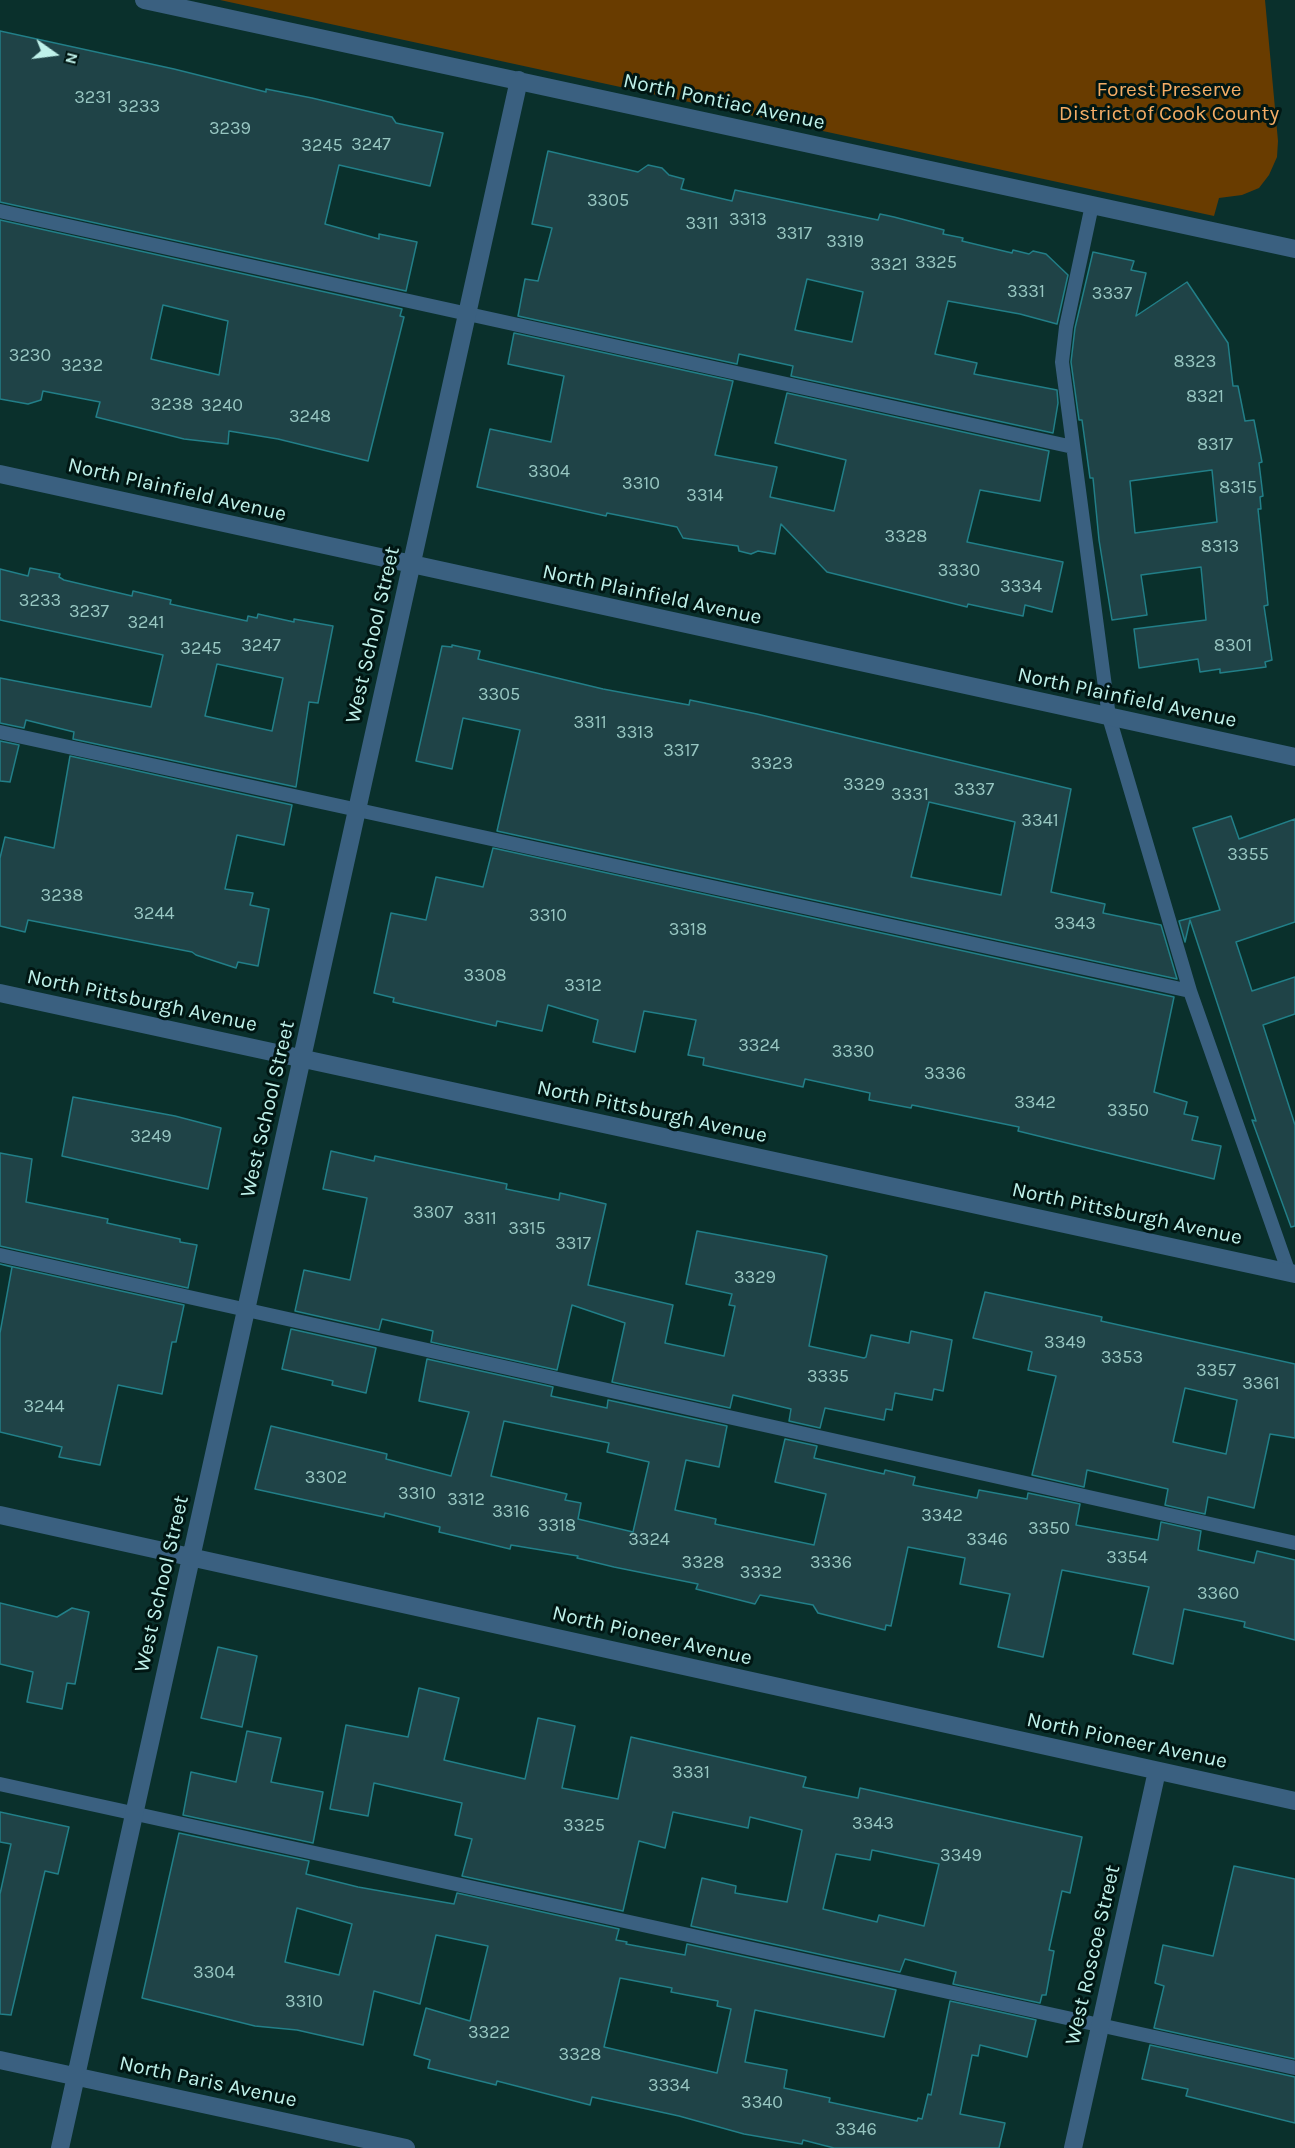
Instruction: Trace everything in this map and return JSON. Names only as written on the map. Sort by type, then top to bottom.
[{"type":"street","name":"North Pontiac Avenue","points":[[144,0],[1295,249]]},
{"type":"street","name":"West School Street","points":[[60,2148],[519,80]]},
{"type":"street","name":"North Plainfield Avenue","points":[[0,474],[1295,758]]},
{"type":"street","name":"North Pittsburgh Avenue","points":[[0,993],[1292,1273]]},
{"type":"street","name":"North Pioneer Avenue","points":[[0,1515],[1295,1801]]},
{"type":"street","name":"West Roscoe Street","points":[[1073,2148],[1157,1771]]},
{"type":"street","name":"North Paris Avenue","points":[[0,2060],[406,2148]]},
{"type":"lane","points":[[1092,205],[1061,353],[1109,717],[1190,992],[1292,1273]]},
{"type":"lane","points":[[0,211],[1073,447]]},
{"type":"lane","points":[[0,732],[1190,992]]},
{"type":"lane","points":[[0,1255],[1295,1543]]},
{"type":"lane","points":[[0,1784],[1295,2068]]},
{"type":"green space","name":"Forest Preserve District of Cook County","points":[[220,0],[1265,0],[1278,141],[1277,157],[1269,175],[1259,188],[1242,195],[1219,198],[1214,216]]},
{"type":"building","points":[[0,31],[174,69],[266,92],[266,89],[312,98],[392,117],[396,123],[443,133],[430,186],[339,165],[325,224],[379,239],[379,234],[417,242],[406,291],[0,202]]},
{"type":"building","points":[[548,151],[638,172],[648,165],[662,168],[669,175],[684,179],[681,189],[732,201],[735,190],[878,220],[880,214],[944,230],[943,234],[963,238],[962,241],[1012,253],[1013,250],[1029,254],[1033,251],[1046,254],[1068,275],[1057,324],[1020,314],[948,301],[935,354],[977,363],[974,374],[1057,390],[1058,403],[1053,433],[791,376],[793,366],[739,354],[737,364],[518,316],[525,279],[538,281],[552,228],[532,224]],"holes":[[[807,279],[863,292],[852,342],[795,330]]]},
{"type":"building","points":[[0,220],[402,309],[400,316],[404,317],[368,461],[278,439],[229,431],[228,444],[184,439],[96,417],[100,402],[43,391],[41,400],[28,404],[0,399]],"holes":[[[163,305],[228,321],[219,375],[151,359]]]},
{"type":"building","points":[[1093,252],[1134,261],[1131,270],[1146,273],[1136,316],[1187,282],[1228,343],[1233,386],[1238,386],[1245,421],[1254,420],[1262,462],[1259,463],[1263,496],[1260,497],[1261,509],[1258,509],[1268,605],[1264,606],[1272,660],[1265,662],[1266,667],[1220,673],[1220,669],[1200,672],[1198,659],[1139,668],[1134,629],[1206,620],[1201,567],[1141,575],[1147,615],[1112,620],[1099,540],[1093,478],[1090,478],[1082,420],[1079,420],[1071,362],[1075,328]],"holes":[[[1212,470],[1217,522],[1135,533],[1130,481]]]},
{"type":"building","points":[[514,333],[733,381],[715,455],[777,467],[770,497],[834,511],[846,460],[775,443],[787,393],[1049,451],[1040,501],[980,490],[967,542],[1063,562],[1052,612],[1025,605],[1023,616],[968,604],[967,607],[827,572],[781,524],[775,554],[758,551],[751,554],[739,551],[738,546],[683,538],[677,527],[607,513],[606,516],[477,487],[490,429],[551,442],[564,376],[508,364]]},
{"type":"building","points":[[30,568],[60,574],[59,577],[64,580],[132,596],[133,591],[171,600],[170,604],[247,621],[248,616],[257,618],[258,614],[294,622],[294,619],[333,626],[318,703],[309,702],[296,787],[73,739],[74,732],[26,720],[24,728],[0,723],[0,678],[151,707],[163,655],[0,620],[0,569],[28,576]],"holes":[[[217,664],[283,678],[272,731],[205,716]]]},
{"type":"building","points":[[452,645],[480,651],[478,659],[603,689],[689,705],[690,700],[757,714],[1071,789],[1051,892],[1105,904],[1103,913],[1161,925],[1177,979],[497,831],[520,730],[463,718],[452,769],[416,761],[442,646],[452,647]],"holes":[[[929,802],[1015,822],[1001,895],[911,877]]]},
{"type":"building","points":[[0,741],[19,745],[10,782],[0,781]]},
{"type":"building","points":[[70,756],[292,805],[284,845],[237,835],[225,889],[253,893],[250,905],[269,909],[258,966],[238,962],[236,968],[192,952],[28,920],[25,932],[0,926],[0,858],[5,837],[54,848]]},
{"type":"building","points":[[1231,816],[1239,839],[1295,819],[1295,922],[1236,942],[1252,991],[1295,977],[1295,1014],[1263,1025],[1295,1125],[1295,1226],[1291,1227],[1252,1120],[1256,1121],[1190,920],[1185,942],[1179,921],[1220,910],[1193,828]]},
{"type":"building","points":[[493,848],[1174,997],[1154,1092],[1187,1102],[1184,1114],[1198,1117],[1192,1140],[1221,1146],[1214,1179],[1018,1131],[1019,1127],[912,1105],[911,1108],[869,1100],[870,1093],[805,1079],[803,1087],[703,1065],[704,1058],[688,1055],[696,1020],[644,1011],[635,1052],[593,1042],[598,1020],[548,1005],[542,1031],[497,1021],[496,1026],[393,1002],[394,998],[374,993],[391,913],[426,920],[436,877],[483,887]]},
{"type":"building","points":[[73,1097],[175,1116],[221,1128],[208,1189],[62,1156]]},
{"type":"building","points":[[331,1151],[374,1161],[375,1156],[507,1184],[506,1189],[559,1200],[560,1193],[606,1204],[588,1285],[673,1305],[665,1343],[724,1356],[735,1306],[729,1305],[732,1294],[686,1284],[697,1231],[827,1256],[809,1346],[864,1358],[871,1335],[909,1343],[911,1331],[952,1340],[943,1391],[934,1389],[932,1400],[895,1393],[892,1410],[886,1409],[884,1420],[825,1408],[820,1428],[789,1421],[791,1409],[733,1395],[730,1408],[612,1382],[625,1323],[572,1305],[557,1370],[431,1342],[433,1331],[382,1319],[379,1330],[295,1311],[304,1270],[350,1280],[367,1198],[323,1189]]},
{"type":"building","points":[[0,1153],[32,1159],[26,1202],[108,1219],[107,1223],[197,1245],[188,1288],[0,1246]]},
{"type":"building","points":[[0,1264],[184,1305],[176,1342],[172,1342],[162,1394],[118,1385],[100,1465],[59,1457],[62,1447],[0,1432],[0,1333],[12,1267]]},
{"type":"building","points":[[985,1292],[1102,1317],[1101,1321],[1295,1364],[1295,1438],[1270,1434],[1254,1508],[1208,1497],[1205,1514],[1165,1505],[1168,1489],[1087,1470],[1084,1487],[1032,1475],[1056,1376],[1028,1370],[1032,1352],[973,1338]],"holes":[[[1185,1388],[1237,1400],[1226,1454],[1173,1442]]]},
{"type":"building","points":[[291,1329],[376,1348],[366,1393],[332,1385],[333,1381],[282,1369]]},
{"type":"building","points":[[427,1359],[553,1387],[551,1396],[607,1408],[608,1400],[727,1426],[719,1467],[686,1460],[675,1510],[716,1519],[715,1524],[814,1545],[826,1494],[775,1482],[785,1439],[817,1446],[814,1458],[884,1474],[885,1470],[915,1477],[913,1485],[977,1498],[979,1490],[1027,1499],[1028,1493],[1080,1504],[1076,1525],[1158,1540],[1161,1522],[1201,1531],[1198,1550],[1254,1563],[1257,1551],[1295,1560],[1295,1640],[1244,1627],[1245,1622],[1184,1609],[1173,1664],[1133,1654],[1149,1587],[1062,1570],[1043,1657],[998,1647],[1010,1594],[960,1584],[965,1558],[908,1547],[891,1626],[886,1625],[885,1630],[818,1613],[813,1605],[760,1595],[755,1604],[696,1589],[698,1584],[614,1567],[577,1558],[578,1556],[511,1545],[510,1549],[439,1532],[440,1527],[385,1513],[384,1517],[255,1489],[271,1426],[387,1454],[386,1459],[451,1476],[469,1412],[419,1401]],"holes":[[[504,1421],[609,1443],[607,1452],[649,1462],[633,1532],[578,1519],[581,1503],[565,1500],[567,1494],[491,1476]]]},
{"type":"building","points":[[0,1603],[57,1617],[72,1608],[89,1612],[75,1684],[67,1683],[62,1709],[27,1702],[33,1672],[0,1664]]},
{"type":"building","points":[[218,1647],[257,1656],[242,1727],[201,1718]]},
{"type":"building","points":[[419,1688],[459,1698],[444,1760],[525,1779],[538,1718],[575,1726],[562,1788],[618,1799],[631,1737],[806,1777],[803,1787],[858,1798],[860,1788],[1082,1837],[1070,1893],[1062,1891],[1049,1950],[1054,1951],[1046,1995],[1042,1995],[1040,2003],[953,1984],[956,1972],[905,1959],[900,1972],[691,1926],[702,1878],[736,1886],[735,1893],[787,1902],[802,1830],[750,1817],[748,1828],[673,1812],[665,1848],[639,1841],[623,1911],[462,1876],[472,1839],[455,1835],[462,1803],[374,1783],[368,1816],[330,1809],[346,1725],[408,1737]],"holes":[[[872,1850],[939,1864],[924,1926],[879,1915],[877,1922],[823,1909],[836,1854],[870,1860]]]},
{"type":"building","points":[[247,1731],[281,1738],[271,1782],[323,1792],[313,1843],[183,1815],[191,1772],[236,1782]]},
{"type":"building","points":[[0,1812],[69,1827],[58,1874],[45,1871],[11,2015],[0,2014],[0,1894],[11,1844],[0,1842]]},
{"type":"building","points":[[179,1833],[309,1861],[306,1874],[358,1887],[454,1904],[457,1893],[619,1929],[616,1940],[627,1942],[626,1944],[685,1955],[687,1944],[896,1990],[884,2037],[755,2010],[745,2062],[787,2070],[784,2088],[830,2098],[829,2102],[917,2121],[918,2118],[922,2119],[928,2094],[931,2095],[950,2001],[1036,2020],[1027,2057],[980,2045],[978,2056],[972,2055],[960,2114],[1005,2123],[999,2148],[834,2148],[803,2140],[802,2144],[744,2134],[679,2116],[592,2097],[590,2105],[497,2081],[496,2085],[428,2068],[430,2060],[414,2055],[426,2008],[470,2021],[488,1946],[436,1935],[420,2004],[374,1991],[363,2045],[297,2030],[255,2026],[142,1998]],"holes":[[[297,1908],[352,1924],[339,1975],[285,1962]],[[620,1978],[672,1988],[671,1992],[718,2001],[717,2006],[731,2009],[717,2073],[604,2047]]]},
{"type":"building","points":[[1234,1866],[1295,1879],[1295,2059],[1154,2028],[1164,1986],[1155,1983],[1163,1945],[1213,1956]]},
{"type":"building","points":[[1150,2045],[1295,2077],[1295,2123],[1186,2096],[1188,2089],[1142,2079]]}]
